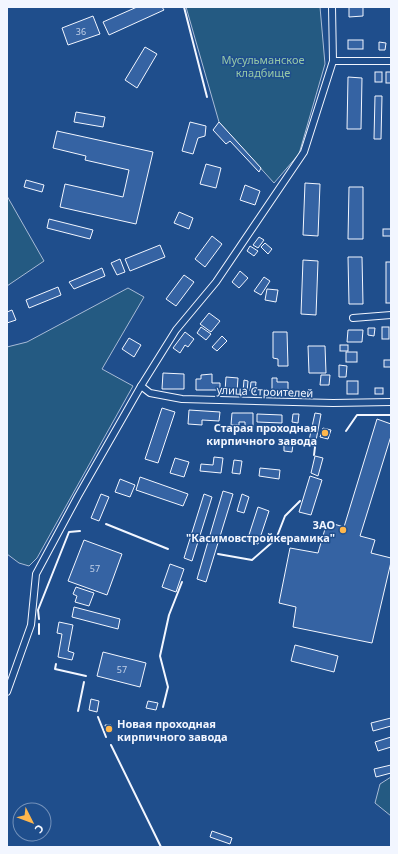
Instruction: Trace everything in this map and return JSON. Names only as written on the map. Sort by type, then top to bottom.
[{"type":"street","points":[[7,692],[31,625],[36,574],[78,496],[141,386],[176,330],[216,282],[304,152],[333,61],[332,7]]},
{"type":"street","points":[[333,61],[391,61]]},
{"type":"street","points":[[353,318],[391,315]]},
{"type":"street","name":"улица Строителей","points":[[141,386],[150,393],[182,399],[333,403],[391,402]]},
{"type":"green space","name":"Мусульманское кладбище","points":[[186,7],[320,7],[325,64],[299,154],[274,183],[219,122]]},
{"type":"green space","points":[[7,196],[44,261],[7,286]]},
{"type":"green space","points":[[128,288],[144,297],[102,369],[133,386],[37,558],[29,566],[19,563],[7,554],[7,347],[27,342]]},
{"type":"green space","points":[[391,777],[391,816],[375,803],[380,784]]},
{"type":"building","points":[[137,7],[162,7],[164,10],[109,35],[103,22]]},
{"type":"building","points":[[349,7],[363,7],[363,16],[349,17]]},
{"type":"building","points":[[93,16],[100,34],[68,45],[62,28]]},
{"type":"building","points":[[348,40],[363,40],[363,49],[348,49]]},
{"type":"building","points":[[379,42],[386,43],[385,50],[379,50]]},
{"type":"building","points":[[145,47],[157,54],[137,88],[125,80]]},
{"type":"building","points":[[375,72],[382,72],[382,82],[375,82]]},
{"type":"building","points":[[386,72],[391,72],[391,83],[386,83]]},
{"type":"building","points":[[348,77],[362,78],[361,129],[347,129]]},
{"type":"building","points":[[375,96],[382,96],[381,139],[374,139]]},
{"type":"building","points":[[76,112],[105,117],[103,127],[74,122]]},
{"type":"building","points":[[190,122],[206,126],[205,136],[198,138],[193,154],[182,151]]},
{"type":"building","points":[[219,122],[261,168],[259,172],[230,141],[226,144],[213,130]]},
{"type":"building","points":[[57,131],[153,152],[136,224],[60,207],[65,184],[123,197],[129,170],[85,160],[86,156],[53,148]]},
{"type":"building","points":[[206,164],[221,168],[216,188],[200,184]]},
{"type":"building","points":[[26,180],[44,185],[42,192],[24,187]]},
{"type":"building","points":[[305,183],[320,184],[318,236],[303,235]]},
{"type":"building","points":[[245,185],[260,191],[255,205],[240,200]]},
{"type":"building","points":[[349,187],[363,187],[363,239],[348,239]]},
{"type":"building","points":[[179,212],[193,218],[189,229],[174,223]]},
{"type":"building","points":[[49,219],[93,230],[90,239],[47,228]]},
{"type":"building","points":[[383,229],[391,229],[391,236],[383,236]]},
{"type":"building","points":[[212,236],[222,244],[205,267],[195,259]]},
{"type":"building","points":[[259,237],[264,240],[258,248],[253,245]]},
{"type":"building","points":[[265,243],[272,249],[268,254],[261,247]]},
{"type":"building","points":[[160,245],[165,257],[130,271],[125,259]]},
{"type":"building","points":[[250,246],[258,251],[254,256],[247,251]]},
{"type":"building","points":[[348,257],[362,257],[363,304],[349,304]]},
{"type":"building","points":[[120,259],[125,272],[117,275],[111,263]]},
{"type":"building","points":[[303,260],[318,261],[316,315],[301,314]]},
{"type":"building","points":[[386,262],[391,262],[391,303],[386,303]]},
{"type":"building","points":[[102,268],[105,276],[74,289],[69,282]]},
{"type":"building","points":[[240,271],[248,278],[239,288],[232,282]]},
{"type":"building","points":[[184,275],[194,282],[176,306],[166,299]]},
{"type":"building","points":[[264,277],[270,281],[261,295],[254,291]]},
{"type":"building","points":[[58,287],[61,295],[29,308],[26,300]]},
{"type":"building","points":[[267,289],[278,290],[276,302],[265,300]]},
{"type":"building","points":[[12,310],[16,320],[7,323],[7,312]]},
{"type":"building","points":[[209,313],[220,321],[211,332],[200,324]]},
{"type":"building","points":[[201,327],[211,334],[206,340],[197,333]]},
{"type":"building","points":[[382,327],[389,327],[389,339],[382,339]]},
{"type":"building","points":[[368,328],[375,328],[374,336],[368,335]]},
{"type":"building","points":[[348,330],[363,330],[362,342],[347,342]]},
{"type":"building","points":[[185,332],[194,339],[188,347],[185,345],[180,353],[173,348]]},
{"type":"building","points":[[273,332],[287,332],[288,366],[278,366],[278,359],[273,358]]},
{"type":"building","points":[[222,336],[227,341],[217,351],[212,347]]},
{"type":"building","points":[[129,338],[141,345],[134,357],[122,349]]},
{"type":"building","points":[[340,345],[348,345],[348,351],[340,351]]},
{"type":"building","points":[[308,346],[325,346],[326,373],[309,373]]},
{"type":"building","points":[[346,352],[357,352],[357,362],[346,362]]},
{"type":"building","points":[[384,360],[391,360],[391,367],[384,367]]},
{"type":"building","points":[[339,365],[347,366],[346,377],[339,377]]},
{"type":"building","points":[[163,373],[184,374],[184,389],[162,389]]},
{"type":"building","points":[[212,374],[212,383],[220,383],[220,390],[196,390],[196,379],[201,379],[201,375]]},
{"type":"building","points":[[321,375],[330,375],[329,385],[320,385]]},
{"type":"building","points":[[226,377],[238,378],[237,392],[225,391]]},
{"type":"building","points":[[272,378],[277,378],[277,382],[288,382],[288,391],[272,391]]},
{"type":"building","points":[[244,380],[248,381],[247,392],[243,392]]},
{"type":"building","points":[[347,381],[358,381],[358,394],[347,394]]},
{"type":"building","points":[[251,382],[256,382],[255,392],[250,391]]},
{"type":"building","points":[[375,388],[383,388],[383,394],[375,394]]},
{"type":"building","points":[[162,408],[175,412],[158,463],[145,459]]},
{"type":"building","points":[[189,410],[220,412],[219,421],[202,420],[202,425],[188,424]]},
{"type":"building","points":[[232,413],[253,413],[253,428],[245,428],[245,422],[239,422],[239,425],[231,425]]},
{"type":"building","points":[[315,413],[321,414],[315,446],[308,445]]},
{"type":"building","points":[[257,414],[282,415],[282,423],[257,422]]},
{"type":"building","points":[[293,414],[299,414],[298,423],[292,422]]},
{"type":"building","name":"ЗАО \"Касимовстройкерамика\"","points":[[377,419],[391,424],[391,436],[360,536],[375,540],[371,553],[391,558],[391,562],[372,643],[293,627],[296,607],[279,603],[290,548],[318,553],[327,522],[344,527]]},
{"type":"building","name":"Старая проходная кирпичного завода","points":[[323,428],[331,430],[328,439],[320,437]]},
{"type":"building","points":[[284,444],[293,444],[292,452],[284,451]]},
{"type":"building","points":[[315,456],[323,458],[318,476],[311,473]]},
{"type":"building","points":[[214,457],[223,458],[221,473],[200,471],[201,464],[213,465]]},
{"type":"building","points":[[175,458],[189,462],[184,477],[170,473]]},
{"type":"building","points":[[234,460],[242,461],[240,474],[232,473]]},
{"type":"building","points":[[260,468],[280,470],[279,479],[259,476]]},
{"type":"building","points":[[310,476],[322,480],[311,515],[299,512]]},
{"type":"building","points":[[140,477],[188,494],[183,506],[136,490]]},
{"type":"building","points":[[120,479],[135,485],[130,497],[115,492]]},
{"type":"building","points":[[223,491],[233,494],[206,582],[197,579]]},
{"type":"building","points":[[101,494],[109,497],[99,521],[91,518]]},
{"type":"building","points":[[204,494],[212,497],[192,561],[184,558]]},
{"type":"building","points":[[242,494],[249,497],[244,513],[237,511]]},
{"type":"building","points":[[258,507],[269,511],[258,544],[247,541]]},
{"type":"building","points":[[84,540],[122,554],[107,595],[68,581]]},
{"type":"building","points":[[170,564],[184,569],[176,592],[162,587]]},
{"type":"building","points":[[76,587],[94,593],[89,606],[75,602],[77,596],[73,594]]},
{"type":"building","points":[[74,607],[120,619],[118,629],[72,617]]},
{"type":"building","points":[[59,622],[73,625],[68,651],[74,653],[72,660],[58,657],[62,634],[57,633]]},
{"type":"building","points":[[295,645],[338,656],[334,672],[291,661]]},
{"type":"building","points":[[103,652],[146,663],[140,687],[97,676]]},
{"type":"building","points":[[91,699],[99,701],[97,712],[89,710]]},
{"type":"building","points":[[148,701],[158,703],[156,710],[146,708]]},
{"type":"building","points":[[391,718],[391,726],[373,731],[371,723]]},
{"type":"building","name":"Новая проходная кирпичного завода","points":[[105,725],[111,725],[111,732],[107,732]]},
{"type":"building","points":[[391,737],[391,747],[378,751],[375,742]]},
{"type":"building","points":[[391,765],[391,773],[376,777],[374,769]]},
{"type":"building","points":[[212,831],[232,838],[230,844],[210,837]]},
{"type":"wall","points":[[184,7],[207,97]]},
{"type":"wall","points":[[346,431],[357,415],[391,415]]},
{"type":"wall","points":[[314,455],[315,447]]},
{"type":"wall","points":[[218,554],[252,560],[276,539],[285,516],[300,501]]},
{"type":"wall","points":[[106,524],[168,549]]},
{"type":"wall","points":[[39,619],[38,610],[69,532],[80,531]]},
{"type":"wall","points":[[163,707],[168,687],[160,656],[169,615],[182,582]]},
{"type":"wall","points":[[39,624],[39,634]]},
{"type":"wall","points":[[56,664],[55,669],[86,676]]},
{"type":"wall","points":[[78,711],[84,682]]},
{"type":"wall","points":[[98,717],[106,737]]},
{"type":"wall","points":[[111,745],[161,847]]},
{"type":"place","name":"Старая проходная кирпичного завода","points":[[325,433]]},
{"type":"place","name":"ЗАО \"Касимовстройкерамика\"","points":[[343,530]]},
{"type":"place","name":"Новая проходная кирпичного завода","points":[[109,729]]}]
